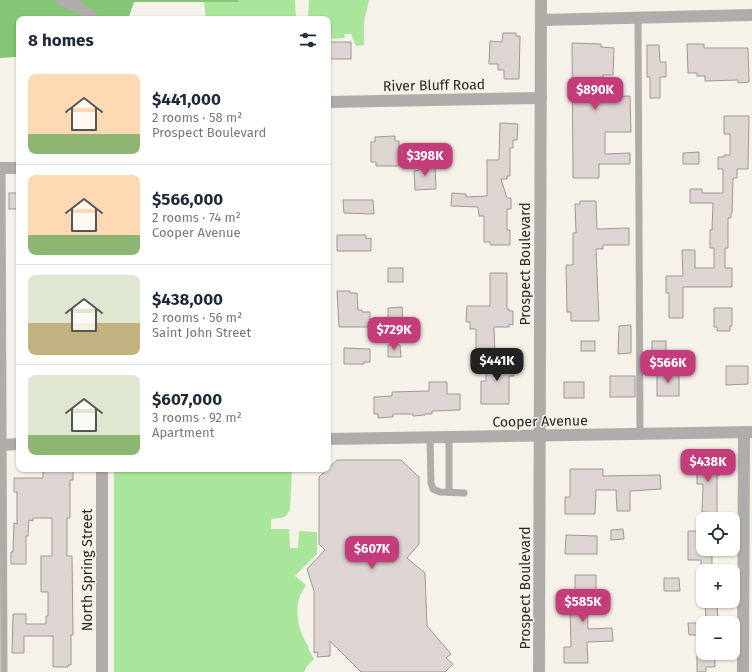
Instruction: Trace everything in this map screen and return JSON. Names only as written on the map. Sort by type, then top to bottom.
[{"type":"street","points":[[62,0],[76,6],[89,16]]},
{"type":"street","name":"Prospect Boulevard","points":[[539,672],[541,0]]},
{"type":"street","points":[[541,20],[752,15]]},
{"type":"street","name":"River Bluff Road","points":[[331,102],[541,98]]},
{"type":"street","points":[[1,168],[16,168]]},
{"type":"street","points":[[743,672],[748,432]]},
{"type":"street","name":"Cooper Avenue","points":[[331,439],[748,432]]},
{"type":"street","points":[[1,445],[16,444]]},
{"type":"street","name":"North Spring Street","points":[[102,472],[102,672]]},
{"type":"lane","points":[[638,18],[640,434]]},
{"type":"lane","points":[[1,168],[4,324],[1,445],[4,672]]},
{"type":"lane","points":[[448,437],[449,492]]},
{"type":"lane","points":[[430,438],[431,483],[434,489],[440,492],[464,493]]},
{"type":"green space","points":[[0,0],[238,0],[238,2],[134,2],[129,16],[16,16],[16,57],[0,58]]},
{"type":"green space","points":[[238,0],[295,0],[296,16],[206,16],[204,2],[238,2]]},
{"type":"green space","points":[[309,0],[369,0],[364,22],[364,45],[356,46],[351,34],[344,34],[345,38],[331,39],[331,16],[308,16]]},
{"type":"green space","points":[[114,472],[292,472],[290,509],[287,515],[280,518],[271,519],[271,529],[289,529],[290,548],[298,548],[299,531],[317,532],[317,554],[295,576],[306,585],[301,593],[297,611],[300,630],[314,659],[307,666],[304,672],[114,672]]},
{"type":"building","points":[[503,33],[516,33],[516,36],[520,36],[519,79],[504,79],[504,70],[498,70],[498,64],[489,64],[490,41],[502,42]]},
{"type":"building","points":[[331,42],[351,42],[351,59],[331,59]]},
{"type":"building","points":[[572,43],[601,44],[601,47],[614,48],[613,75],[603,75],[603,97],[630,96],[631,132],[605,132],[605,154],[630,153],[630,164],[599,164],[599,178],[573,178]]},
{"type":"building","points":[[687,44],[704,44],[704,48],[748,48],[749,82],[738,83],[738,80],[705,81],[705,76],[697,76],[697,73],[688,73]]},
{"type":"building","points":[[647,45],[659,45],[660,62],[666,62],[666,77],[660,77],[660,98],[650,98],[650,77],[647,77]]},
{"type":"building","points":[[724,116],[749,116],[748,169],[737,169],[737,178],[733,178],[732,213],[731,218],[728,218],[728,248],[725,248],[725,268],[732,268],[732,287],[683,287],[683,318],[669,318],[669,293],[666,293],[666,276],[683,276],[682,250],[695,250],[695,268],[714,268],[714,248],[710,248],[713,203],[690,203],[690,189],[702,189],[702,193],[723,193],[723,169],[718,169],[718,157],[730,155],[730,134],[724,134]]},
{"type":"building","points":[[500,123],[518,124],[517,140],[513,140],[513,148],[510,148],[510,176],[507,176],[507,179],[501,179],[507,198],[511,198],[511,209],[507,209],[507,230],[510,230],[510,245],[490,245],[490,242],[484,242],[484,216],[479,216],[478,207],[451,206],[452,193],[466,194],[466,197],[487,196],[487,160],[499,160]]},
{"type":"building","points":[[395,136],[395,141],[399,141],[399,166],[376,166],[376,162],[371,162],[371,142],[375,142],[375,137]]},
{"type":"building","points":[[699,152],[699,164],[683,164],[683,153]]},
{"type":"building","points":[[419,163],[435,163],[436,189],[415,190],[414,171],[419,170]]},
{"type":"building","points":[[9,193],[16,193],[16,209],[9,209]]},
{"type":"building","points":[[343,200],[373,200],[374,214],[344,213]]},
{"type":"building","points":[[580,201],[596,201],[597,229],[629,228],[629,245],[603,245],[603,249],[596,249],[599,321],[571,321],[571,312],[567,312],[566,265],[573,265],[573,233],[576,233],[575,204],[580,204]]},
{"type":"building","points":[[337,235],[366,235],[366,239],[371,238],[371,251],[337,251]]},
{"type":"building","points":[[388,268],[403,268],[403,282],[388,282]]},
{"type":"building","points":[[490,273],[507,273],[507,309],[509,309],[509,311],[513,311],[513,325],[509,324],[509,327],[494,327],[495,357],[476,358],[476,329],[470,329],[470,322],[466,322],[467,306],[490,306]]},
{"type":"building","points":[[337,291],[350,291],[350,293],[357,293],[358,310],[362,310],[362,312],[370,312],[370,327],[339,327]]},
{"type":"building","points":[[402,307],[403,323],[388,323],[388,308]]},
{"type":"building","points":[[714,308],[732,308],[732,326],[730,326],[730,331],[717,331],[717,327],[714,327]]},
{"type":"building","points":[[631,325],[631,353],[618,354],[619,326]]},
{"type":"building","points":[[581,341],[595,341],[595,351],[581,351]]},
{"type":"building","points":[[652,341],[666,341],[666,355],[652,355]]},
{"type":"building","points":[[388,345],[400,345],[401,357],[388,357]]},
{"type":"building","points":[[344,348],[370,349],[370,362],[364,362],[364,364],[344,364]]},
{"type":"building","points":[[504,358],[504,361],[514,361],[514,376],[509,376],[509,404],[481,404],[481,381],[486,381],[486,359]]},
{"type":"building","points":[[726,366],[748,366],[748,384],[726,385]]},
{"type":"building","points":[[657,373],[679,373],[679,396],[657,396]]},
{"type":"building","points":[[610,376],[635,376],[635,397],[610,397]]},
{"type":"building","points":[[429,382],[447,382],[447,394],[460,394],[460,410],[432,411],[432,414],[413,416],[413,414],[393,414],[393,417],[378,418],[378,414],[374,414],[374,397],[392,396],[392,392],[429,391]]},
{"type":"building","points":[[564,382],[584,382],[584,398],[564,398]]},
{"type":"building","points":[[715,457],[715,464],[719,464],[720,475],[717,475],[717,512],[702,512],[703,484],[697,484],[697,458]]},
{"type":"building","points":[[337,460],[401,460],[419,477],[419,544],[407,558],[425,573],[427,626],[451,654],[446,658],[453,664],[445,672],[361,672],[330,641],[330,656],[317,657],[318,652],[314,653],[314,591],[307,569],[325,550],[319,544],[319,477],[324,472],[331,472],[331,466]]},
{"type":"building","points":[[570,469],[603,469],[603,476],[660,475],[661,489],[630,491],[630,511],[617,511],[616,490],[596,490],[595,514],[565,514],[565,497],[570,497]]},
{"type":"building","points":[[43,472],[73,472],[73,480],[70,480],[70,518],[67,518],[67,556],[72,556],[73,635],[71,635],[71,665],[68,665],[68,667],[53,667],[53,636],[24,636],[24,653],[12,653],[13,614],[26,614],[26,624],[46,624],[46,616],[48,616],[48,592],[41,592],[41,556],[52,556],[52,518],[33,518],[33,521],[29,520],[28,536],[26,536],[26,564],[11,564],[14,523],[17,524],[17,492],[14,492],[14,478],[43,478]]},
{"type":"building","points":[[623,529],[624,539],[611,540],[611,530]]},
{"type":"building","points":[[688,531],[696,531],[696,556],[712,556],[712,564],[701,564],[701,560],[688,560]]},
{"type":"building","points":[[566,535],[597,536],[597,554],[565,554]]},
{"type":"building","points":[[575,575],[596,575],[596,594],[587,594],[588,629],[612,628],[613,641],[587,642],[588,663],[564,663],[564,647],[571,647],[570,609],[575,609]]},
{"type":"building","points":[[664,578],[679,578],[680,591],[664,591]]},
{"type":"building","points":[[705,608],[717,608],[718,616],[706,616]]},
{"type":"building","points":[[688,623],[696,623],[696,635],[689,635]]},
{"type":"building","points":[[697,660],[715,660],[715,667],[706,667],[706,672],[697,672]]}]
